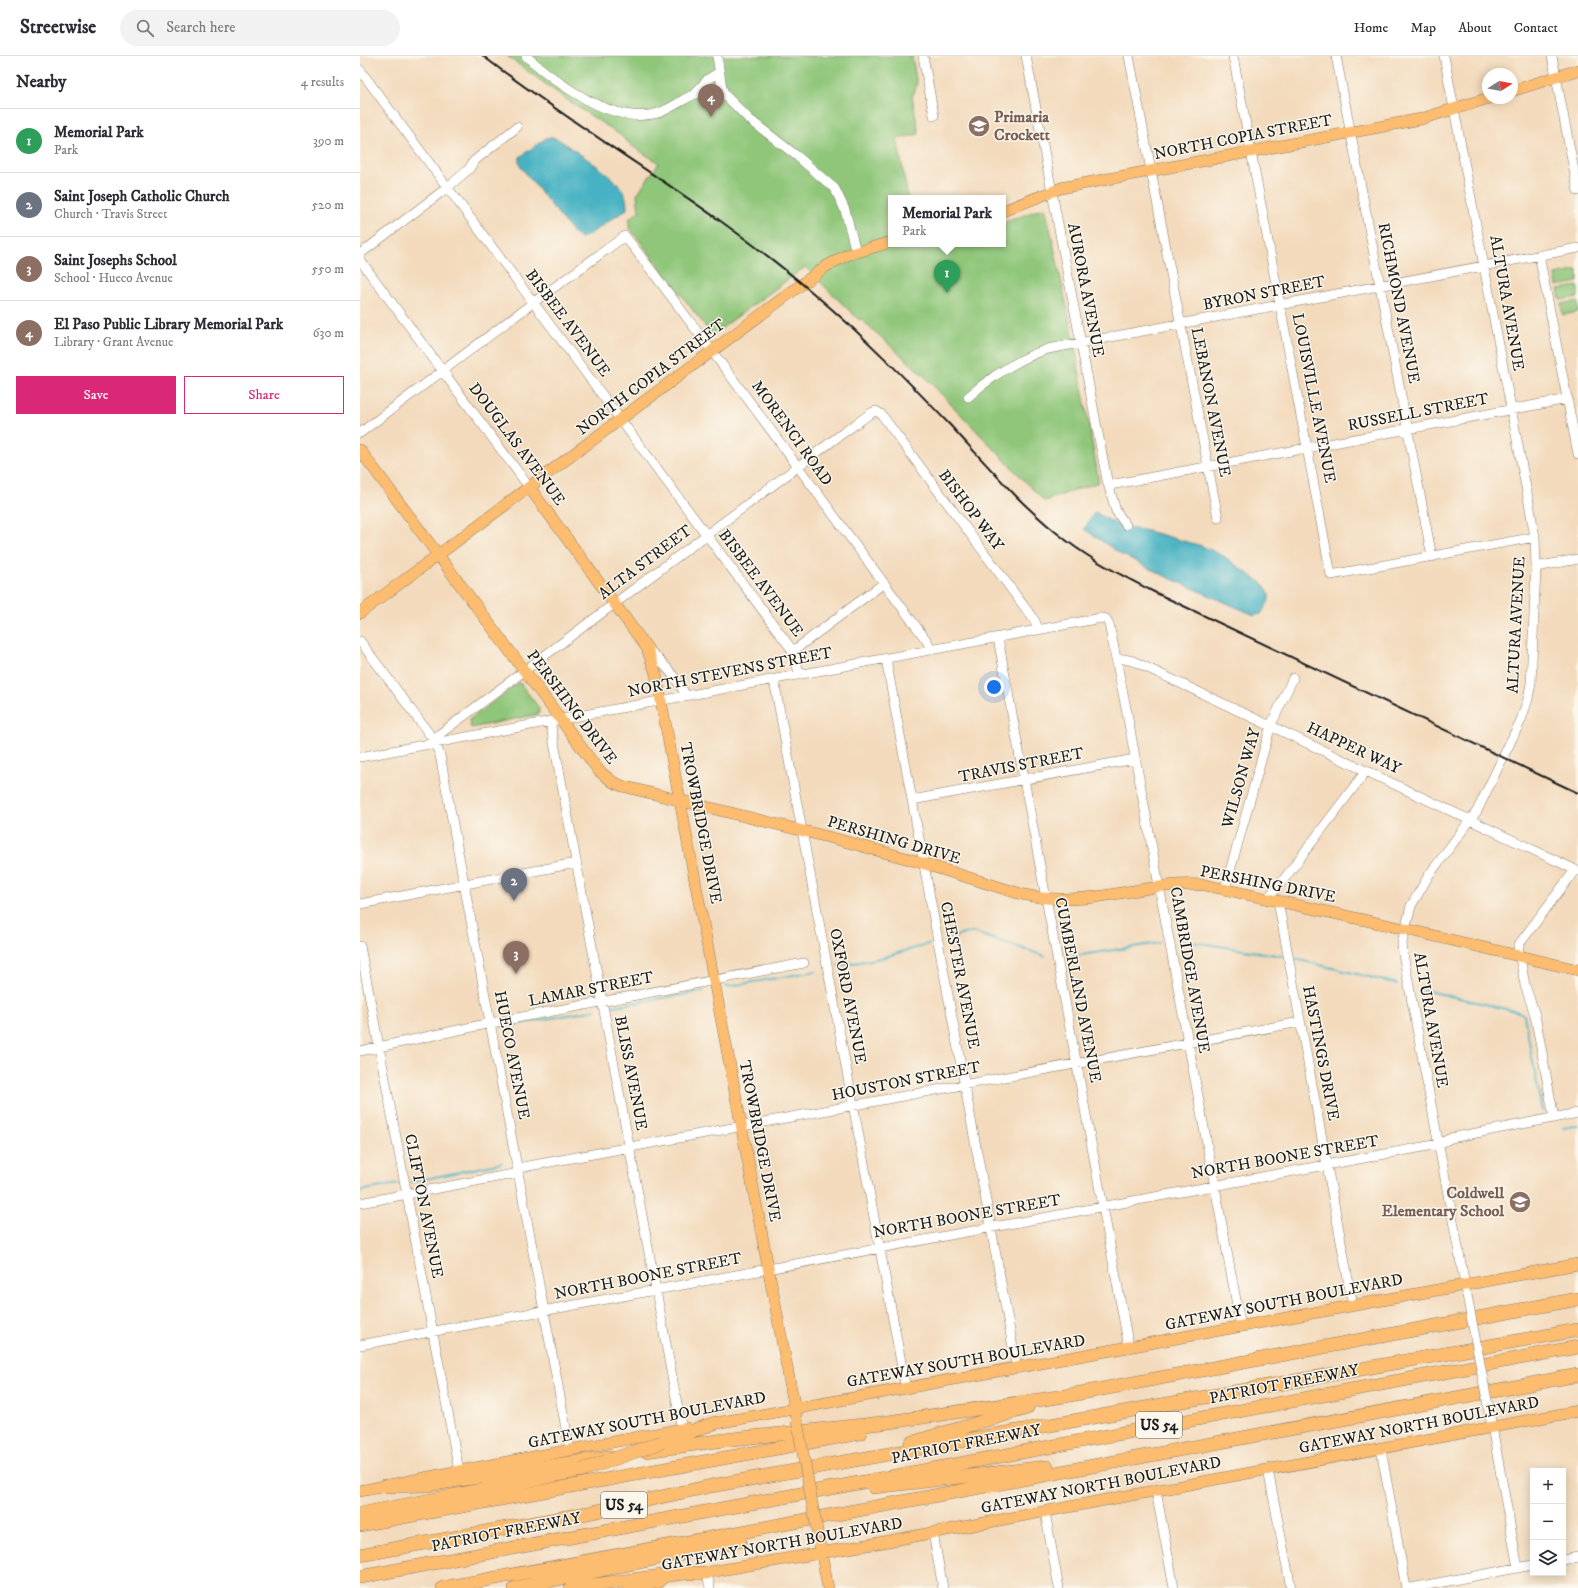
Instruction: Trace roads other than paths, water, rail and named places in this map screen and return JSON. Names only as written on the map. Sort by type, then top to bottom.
[{"type":"highway","points":[[385,1486],[427,1485],[677,1446],[882,1423],[1065,1396],[1578,1299]]},
{"type":"highway","name":"PATRIOT FREEWAY","points":[[360,1555],[588,1513],[711,1486],[1578,1330]]},
{"type":"highway","name":"PATRIOT FREEWAY","points":[[360,1577],[740,1504],[1578,1347]]},
{"type":"highway","points":[[443,1588],[1578,1375]]},
{"type":"highway","points":[[888,1455],[900,1447],[1065,1396]]},
{"type":"highway","points":[[360,1525],[844,1436],[983,1408]]},
{"type":"highway","points":[[360,1514],[582,1470],[715,1423]]},
{"type":"highway","points":[[740,1504],[758,1507],[883,1486],[1080,1464],[1091,1467]]},
{"type":"highway","points":[[515,1588],[837,1521],[847,1513]]},
{"type":"highway","points":[[571,1588],[685,1573],[707,1573]]},
{"type":"main road","points":[[1518,89],[1578,70]]},
{"type":"main road","name":"NORTH COPIA STREET","points":[[1006,210],[1052,191],[1152,170],[1421,119],[1482,100]]},
{"type":"main road","name":"NORTH COPIA STREET","points":[[360,614],[825,267],[838,258],[888,243]]},
{"type":"main road","name":"PERSHING DRIVE","points":[[360,450],[524,671],[555,720],[605,778],[622,786],[802,830],[923,864],[1021,894],[1046,898],[1076,899],[1159,886],[1193,884],[1225,889],[1405,929],[1578,970]]},
{"type":"main road","name":"DOUGLAS AVENUE","points":[[529,487],[647,648],[656,674],[662,700]]},
{"type":"main road","name":"TROWBRIDGE DRIVE","points":[[662,700],[828,1588]]},
{"type":"main road","name":"GATEWAY SOUTH BOULEVARD","points":[[360,1491],[458,1471],[715,1423],[1017,1369],[1354,1306],[1466,1290],[1578,1264]]},
{"type":"main road","name":"GATEWAY NORTH BOULEVARD","points":[[629,1588],[1381,1449],[1491,1422],[1578,1411]]},
{"type":"street","points":[[526,56],[556,80],[603,108],[616,113],[637,116],[659,113],[694,94],[708,79],[719,72]]},
{"type":"street","points":[[717,56],[723,92],[734,106],[824,178],[839,196],[845,210],[856,252]]},
{"type":"street","points":[[923,56],[934,116]]},
{"type":"street","name":"AURORA AVENUE","points":[[1026,56],[1107,480],[1110,485],[1116,511],[1126,525]]},
{"type":"street","name":"LEBANON AVENUE","points":[[1129,56],[1218,518]]},
{"type":"street","name":"LOUISVILLE AVENUE","points":[[1233,56],[1331,574],[1432,556]]},
{"type":"street","name":"RICHMOND AVENUE","points":[[1336,56],[1432,556]]},
{"type":"street","name":"ALTURA AVENUE","points":[[1444,56],[1485,266],[1535,537],[1536,567],[1531,683],[1528,699],[1522,716],[1482,803],[1471,820],[1429,875],[1418,893],[1411,906],[1402,943],[1518,1568]]},
{"type":"street","points":[[1552,56],[1578,191]]},
{"type":"street","name":"BISBEE AVENUE","points":[[361,72],[793,651],[799,675]]},
{"type":"street","points":[[694,94],[723,92]]},
{"type":"street","points":[[360,254],[448,187],[469,168],[474,161],[518,127]]},
{"type":"street","name":"MORENCI ROAD","points":[[534,302],[625,236],[713,351],[927,641],[931,650]]},
{"type":"street","name":"BYRON STREET","points":[[968,397],[983,384],[1017,361],[1048,349],[1578,248]]},
{"type":"street","points":[[1539,255],[1578,454]]},
{"type":"street","name":"DOUGLAS AVENUE","points":[[360,260],[529,487]]},
{"type":"street","points":[[360,433],[534,302]]},
{"type":"street","name":"RUSSELL STREET","points":[[1110,485],[1568,398]]},
{"type":"street","name":"ALTA STREET","points":[[434,741],[615,603],[855,424],[876,411]]},
{"type":"street","name":"BISHOP WAY","points":[[876,411],[881,414],[1035,621],[1038,630]]},
{"type":"street","points":[[1432,556],[1535,537]]},
{"type":"street","points":[[1536,567],[1578,559]]},
{"type":"street","points":[[793,651],[884,583]]},
{"type":"street","name":"NORTH STEVENS STREET","points":[[360,757],[434,741],[774,680],[1101,618],[1106,619]]},
{"type":"street","name":"CAMBRIDGE AVENUE","points":[[1106,619],[1109,624],[1116,659],[1241,1327]]},
{"type":"street","name":"CUMBERLAND AVENUE","points":[[998,638],[1130,1348]]},
{"type":"street","name":"HUECO AVENUE","points":[[360,641],[434,741],[440,755],[570,1450]]},
{"type":"street","name":"DOUGLAS AVENUE","points":[[647,648],[665,665],[683,689],[686,696]]},
{"type":"street","name":"CHESTER AVENUE","points":[[886,659],[1017,1369]]},
{"type":"street","name":"HAPPER WAY","points":[[1116,659],[1133,660],[1577,870]]},
{"type":"street","name":"WILSON WAY","points":[[1225,889],[1271,725],[1293,678]]},
{"type":"street","name":"OXFORD AVENUE","points":[[774,680],[906,1389]]},
{"type":"street","name":"BLISS AVENUE","points":[[555,720],[576,863],[682,1430]]},
{"type":"street","name":"TRAVIS STREET","points":[[912,800],[1135,759]]},
{"type":"street","points":[[1273,900],[1366,771]]},
{"type":"street","points":[[360,904],[576,863]]},
{"type":"street","points":[[1554,1118],[1535,1015],[1525,985],[1518,947],[1577,870]]},
{"type":"street","name":"HASTINGS DRIVE","points":[[1273,900],[1300,1022],[1354,1306]]},
{"type":"street","name":"CLIFTON AVENUE","points":[[360,946],[458,1471]]},
{"type":"street","name":"LAMAR STREET","points":[[360,1051],[491,1023],[804,963]]},
{"type":"street","name":"HOUSTON STREET","points":[[360,1202],[406,1194],[629,1147],[1300,1022]]},
{"type":"street","name":"NORTH BOONE STREET","points":[[360,1345],[1439,1144],[1451,1138],[1578,1113]]},
{"type":"street","points":[[1381,1449],[1406,1588]]},
{"type":"street","points":[[1268,1470],[1291,1588]]},
{"type":"street","points":[[1156,1491],[1174,1588]]},
{"type":"street","points":[[1044,1512],[1059,1588]]},
{"type":"street","points":[[933,1533],[943,1588]]},
{"type":"street","points":[[1566,1559],[1578,1557]]},
{"type":"street","points":[[1411,1588],[1530,1566]]},
{"type":"street","points":[[707,1573],[710,1588]]},
{"type":"water","points":[[552,137],[584,156],[601,169],[621,188],[626,198],[627,209],[587,236],[581,238],[575,235],[520,166],[520,157],[546,138]]},
{"type":"water","points":[[1095,512],[1121,527],[1144,530],[1202,546],[1222,555],[1264,585],[1269,593],[1268,603],[1261,614],[1254,615],[1167,577],[1121,554],[1084,529]]},
{"type":"waterway","points":[[949,938],[972,932],[1045,956]]},
{"type":"waterway","points":[[1181,940],[1282,956]]},
{"type":"waterway","points":[[1068,957],[1159,943]]},
{"type":"waterway","points":[[838,966],[881,958],[929,944]]},
{"type":"waterway","points":[[1296,959],[1397,984]]},
{"type":"waterway","points":[[726,987],[816,971]]},
{"type":"waterway","points":[[1420,989],[1519,1012],[1524,1015],[1542,1111]]},
{"type":"waterway","points":[[609,1007],[704,991]]},
{"type":"waterway","points":[[502,1027],[596,1010]]},
{"type":"waterway","points":[[1563,1128],[1578,1125]]},
{"type":"waterway","points":[[411,1182],[502,1163]]},
{"type":"waterway","points":[[360,1191],[398,1184]]},
{"type":"railway","points":[[483,56],[565,116],[733,230],[813,293],[849,324],[900,374],[1035,515],[1087,555],[1152,591],[1578,793]]},
{"type":"place","name":"El Paso Public Library Memorial Park","points":[[711,117]]},
{"type":"place","name":"Primaria Crockett","points":[[979,126]]},
{"type":"place","name":"Memorial Park","points":[[947,293]]},
{"type":"place","name":"Saint Joseph Catholic Church","points":[[514,901]]},
{"type":"place","name":"Saint Josephs School","points":[[516,974]]},
{"type":"place","name":"Coldwell Elementary School","points":[[1520,1202]]}]
